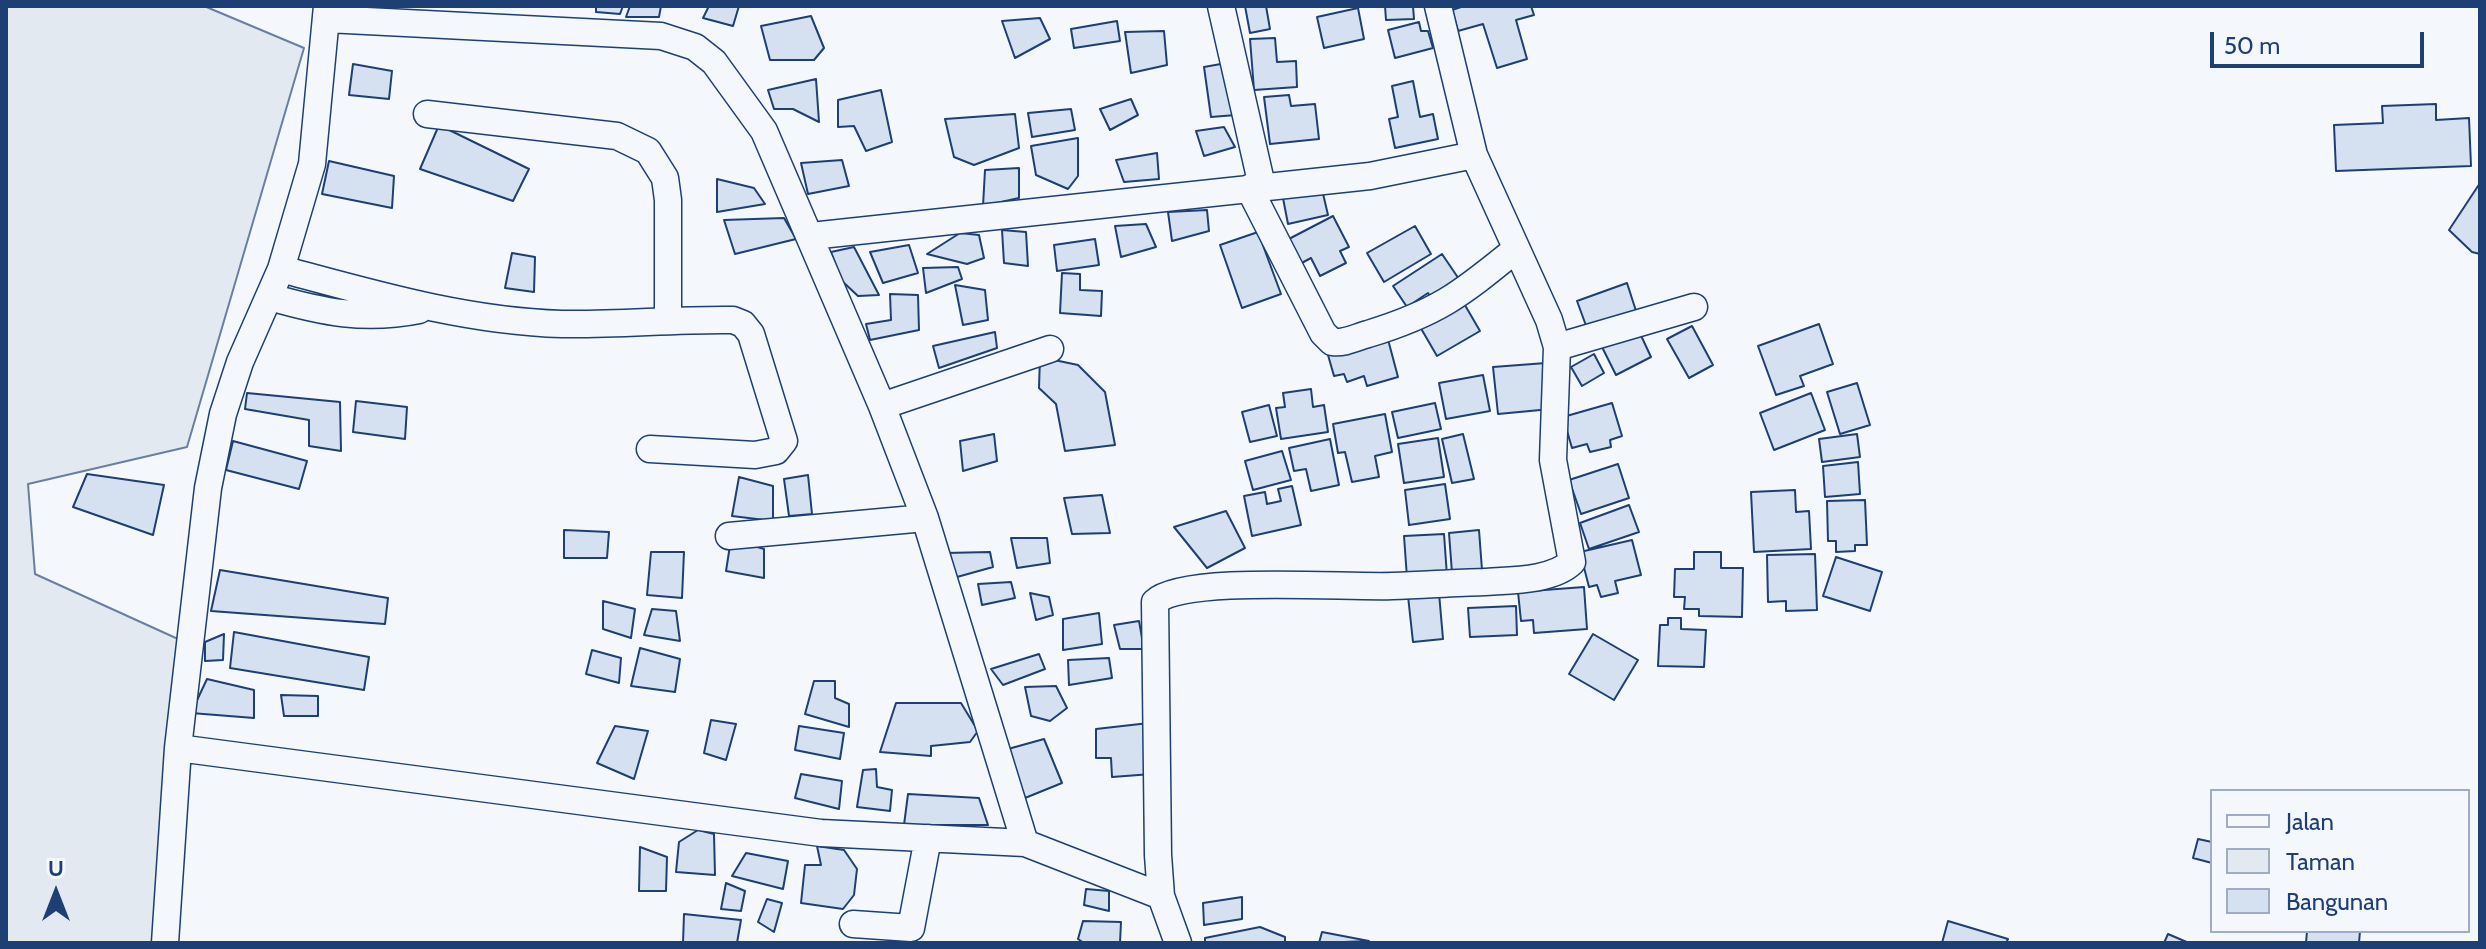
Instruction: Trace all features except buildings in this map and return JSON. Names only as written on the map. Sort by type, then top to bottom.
[{"type":"street","points":[[1221,6],[1256,187],[1323,333],[1332,342],[1376,331],[1439,308],[1455,299],[1515,250]]},
{"type":"street","points":[[1178,943],[1161,896],[1155,762],[1155,602],[1162,595],[1204,587],[1406,586],[1512,580],[1561,571],[1572,557],[1553,460],[1557,347],[1549,320],[1474,155],[1438,6]]},
{"type":"street","points":[[165,943],[178,748],[197,564],[223,414],[240,362],[281,269],[312,164],[327,12],[442,16],[661,36],[695,47],[714,62],[764,131],[882,406],[925,518],[1025,843]]},
{"type":"street","points":[[427,114],[617,136],[648,151],[665,178],[668,200],[668,319]]},
{"type":"street","points":[[811,236],[1370,176],[1474,155]]},
{"type":"street","points":[[281,269],[427,309],[564,324],[668,319],[733,320],[743,324],[751,334],[784,441],[776,451],[755,455],[650,449]]},
{"type":"street","points":[[270,297],[357,317],[387,317],[427,309]]},
{"type":"street","points":[[1557,347],[1694,307]]},
{"type":"street","points":[[882,406],[1050,349]]},
{"type":"street","points":[[729,536],[925,518]]},
{"type":"street","points":[[178,748],[821,833],[1025,843],[1161,896]]},
{"type":"street","points":[[853,924],[911,928],[928,838]]},
{"type":"green space","points":[[6,6],[204,6],[304,48],[187,447],[28,484],[35,574],[189,644],[165,943],[6,943]]}]
